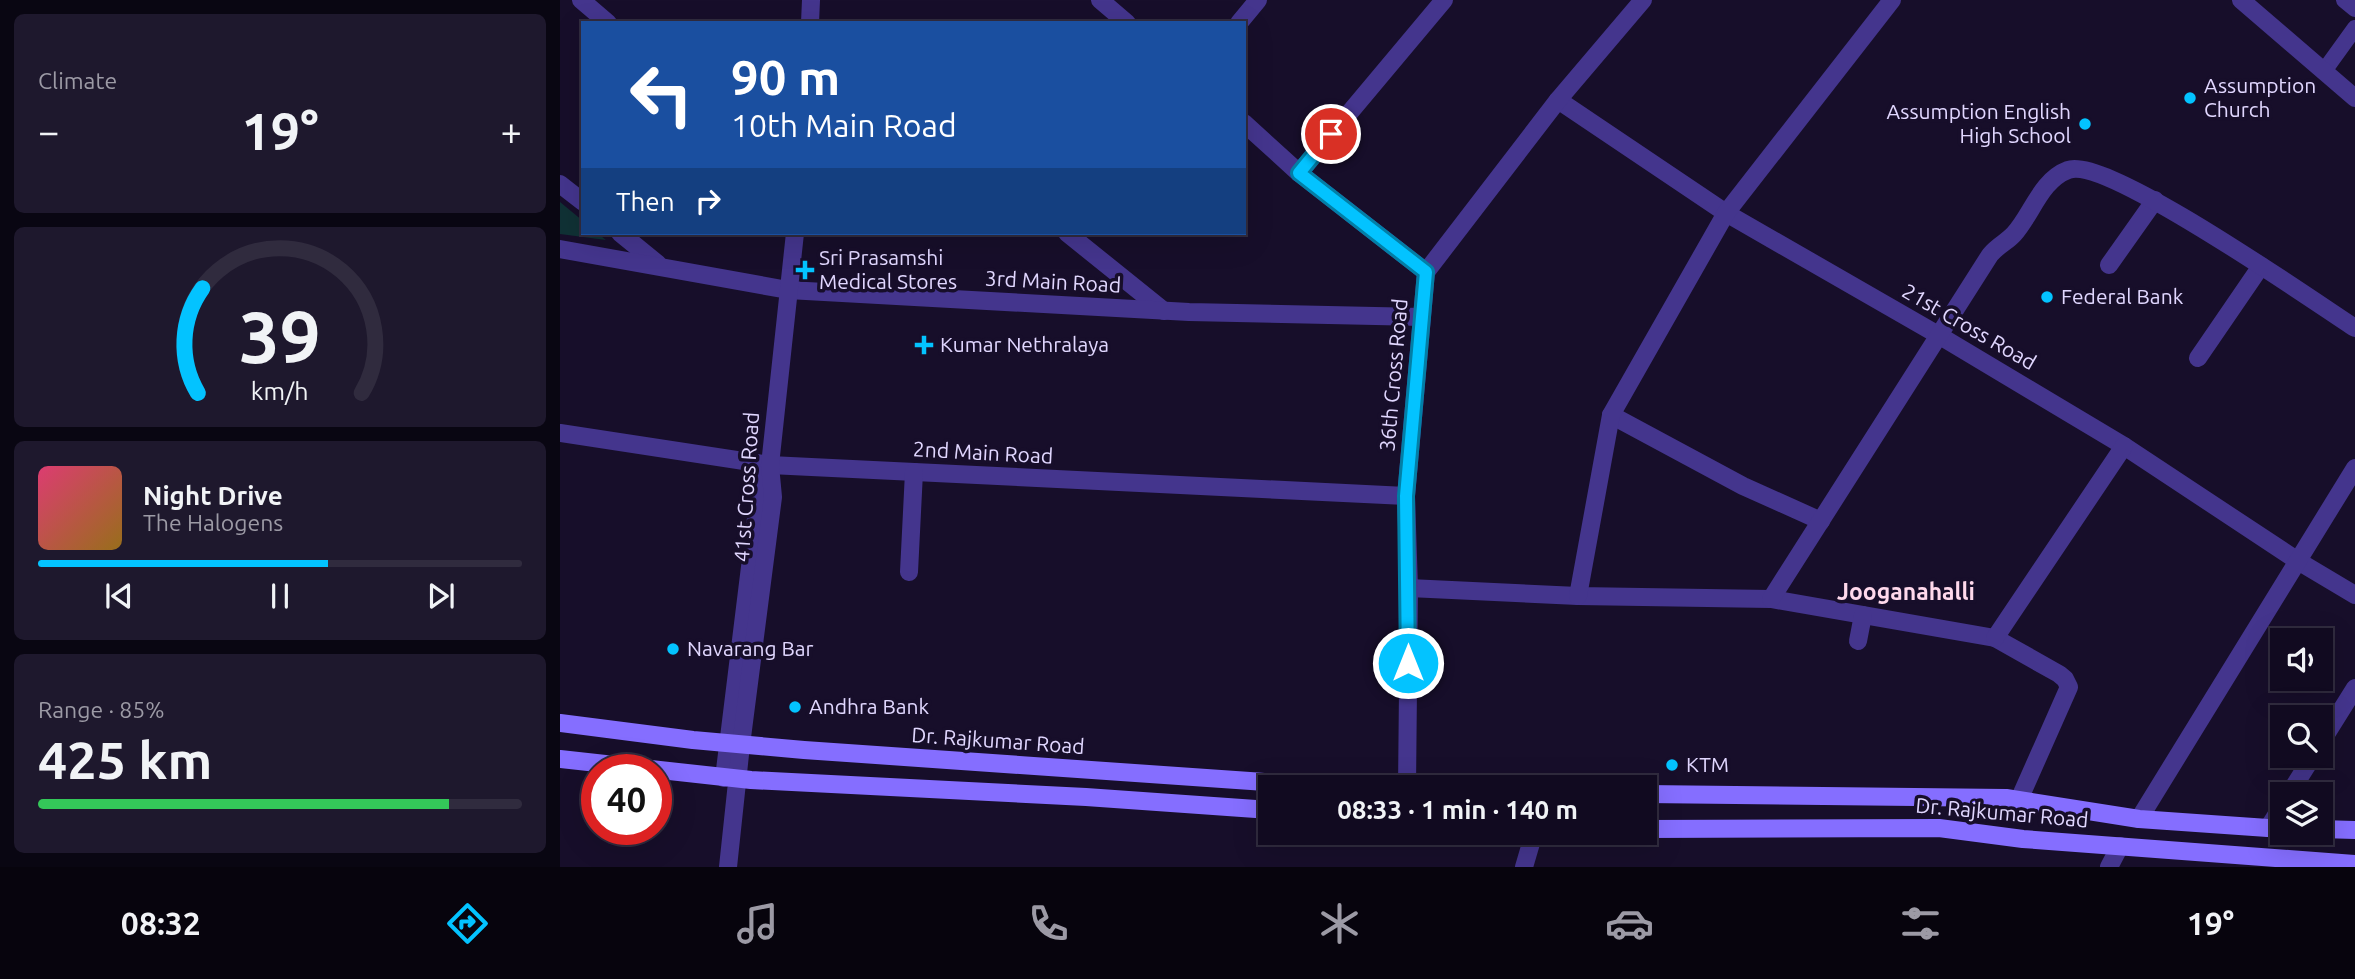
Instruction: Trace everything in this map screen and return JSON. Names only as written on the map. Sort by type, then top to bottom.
[{"type":"main road","name":"Dr. Rajkumar Road","points":[[560,723],[734,744],[1258,781]]},
{"type":"main road","points":[[560,759],[731,778],[1258,809]]},
{"type":"main road","name":"Dr. Rajkumar Road","points":[[1657,794],[2006,798],[2140,819],[2270,829]]},
{"type":"main road","name":"Dr. Rajkumar Road","points":[[1657,829],[1939,828],[2023,839],[2355,864]]},
{"type":"main road","points":[[2333,829],[2355,830]]},
{"type":"street","points":[[581,0],[606,21]]},
{"type":"street","points":[[810,21],[811,0]]},
{"type":"street","points":[[1100,0],[1125,21]]},
{"type":"street","points":[[1241,21],[1258,0]]},
{"type":"street","points":[[1299,173],[1444,0]]},
{"type":"street","name":"36th Cross Road","points":[[1407,775],[1409,588],[1406,496],[1426,272],[1558,100],[1643,0]]},
{"type":"street","points":[[1578,596],[1611,415],[1726,213],[1892,0]]},
{"type":"street","points":[[2241,0],[2355,98]]},
{"type":"street","name":"21st Cross Road","points":[[1558,100],[1726,213],[2124,446],[2298,561],[2355,595]]},
{"type":"street","points":[[1246,126],[1299,173],[1426,272]]},
{"type":"street","points":[[1771,599],[1990,255],[1998,244],[2014,234],[2053,177],[2071,168],[2085,169],[2155,200],[2355,328]]},
{"type":"street","points":[[560,184],[581,200]]},
{"type":"street","points":[[2109,265],[2155,200]]},
{"type":"street","points":[[622,235],[661,267]]},
{"type":"street","name":"41st Cross Road","points":[[734,744],[773,496],[770,465],[795,235]]},
{"type":"street","points":[[1069,235],[1164,311]]},
{"type":"street","name":"3rd Main Road","points":[[560,249],[788,290],[1164,311],[1422,317]]},
{"type":"street","points":[[2198,358],[2261,266]]},
{"type":"street","points":[[1611,415],[1743,486],[1821,521]]},
{"type":"street","name":"2nd Main Road","points":[[560,433],[770,465],[1406,496]]},
{"type":"street","points":[[1995,638],[2124,446]]},
{"type":"street","points":[[2140,819],[2355,468]]},
{"type":"street","points":[[909,572],[914,472]]},
{"type":"street","points":[[1409,588],[1578,596],[1771,599],[1995,638],[2059,674],[2069,687],[2019,800]]},
{"type":"street","points":[[1858,641],[1863,615]]},
{"type":"street","points":[[2333,723],[2355,688]]},
{"type":"street","points":[[728,867],[734,744]]},
{"type":"street","points":[[1524,867],[1530,845]]},
{"type":"street","points":[[2109,867],[2120,846]]},
{"type":"lane","points":[[2344,0],[2355,9]]},
{"type":"lane","points":[[2324,71],[2355,28]]},
{"type":"green space","points":[[560,202],[581,219],[581,235],[600,235],[606,240],[560,234]]},
{"type":"place","name":"Assumption Church","points":[[2190,98]]},
{"type":"place","name":"Assumption English High School","points":[[2085,124]]},
{"type":"place","name":"Sri Prasamshi Medical Stores","points":[[805,270]]},
{"type":"place","name":"Federal Bank","points":[[2047,297]]},
{"type":"place","name":"Kumar Nethralaya","points":[[924,345]]},
{"type":"place","name":"Navarang Bar","points":[[673,649]]},
{"type":"place","name":"Andhra Bank","points":[[795,707]]},
{"type":"place","name":"KTM","points":[[1672,765]]},
{"type":"district","name":"Jooganahalli","points":[[1906,592]]},
{"type":"route","points":[[1331,134],[1299,173],[1426,272],[1406,496],[1408,663]]}]
